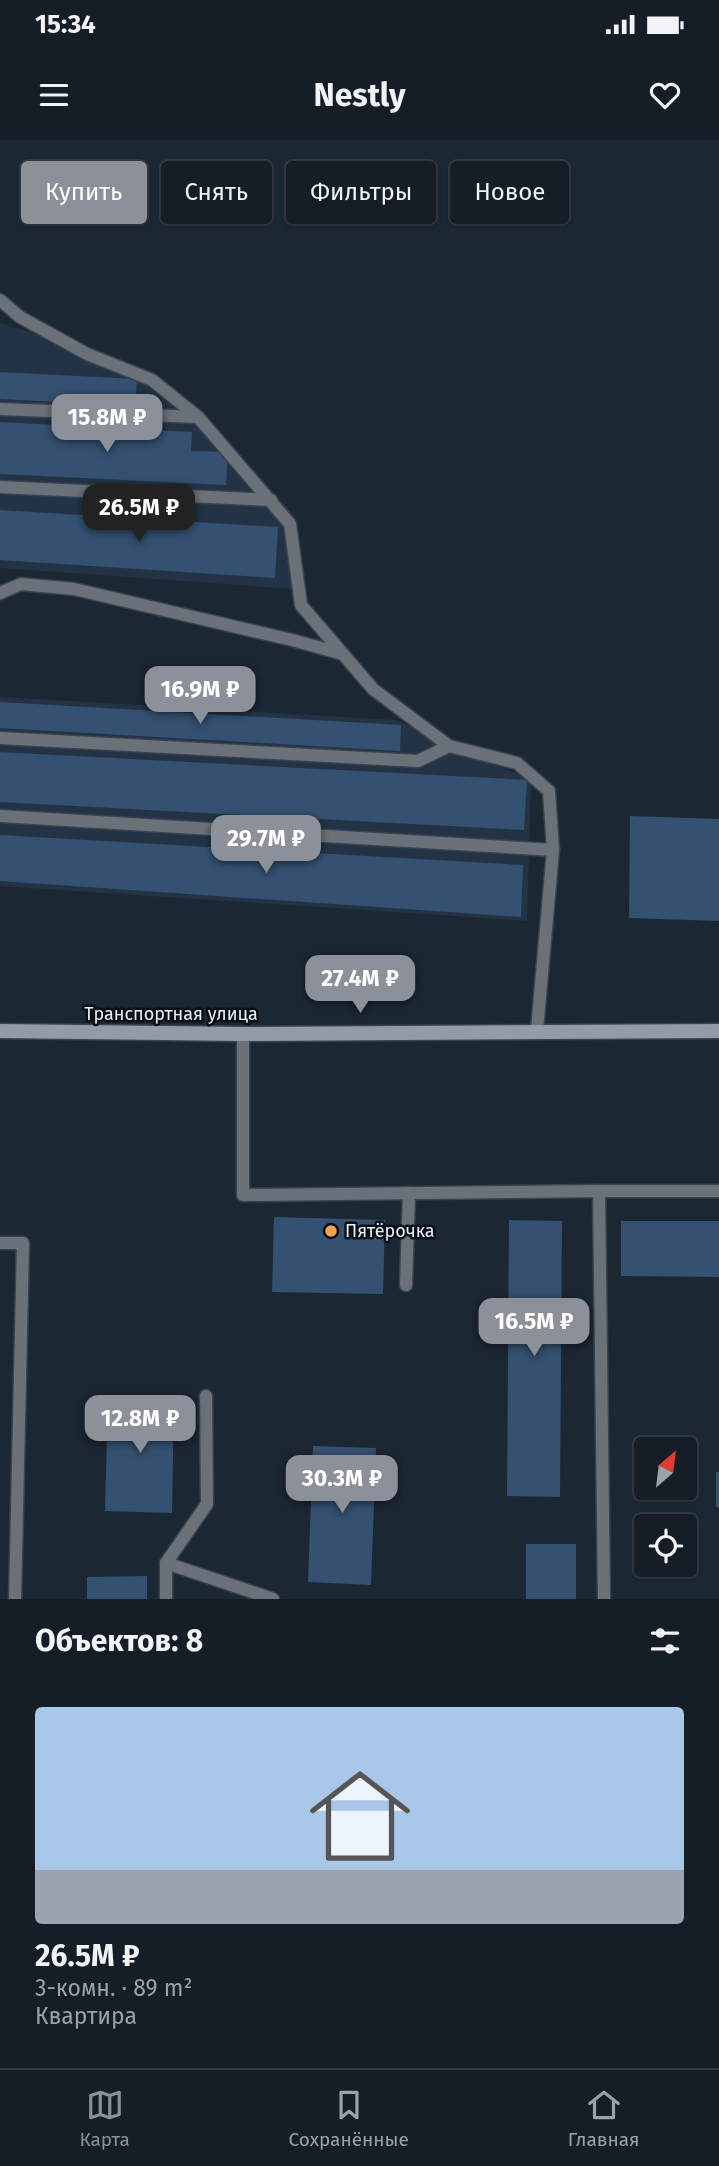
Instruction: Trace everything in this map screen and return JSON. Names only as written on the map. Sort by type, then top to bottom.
[{"type":"main road","name":"Транспортная улица","points":[[0,1031],[243,1034],[719,1031]]},
{"type":"lane","points":[[0,300],[20,317],[87,354],[152,380],[198,417],[290,524],[301,605],[373,689],[449,746],[517,763],[549,790],[553,850],[537,1031]]},
{"type":"lane","points":[[0,409],[198,417]]},
{"type":"lane","points":[[0,487],[271,500]]},
{"type":"lane","points":[[0,593],[21,584],[74,589],[343,654]]},
{"type":"lane","points":[[0,738],[418,761],[449,746]]},
{"type":"lane","points":[[0,817],[553,850]]},
{"type":"lane","points":[[243,1034],[243,1195],[719,1191]]},
{"type":"lane","points":[[599,1191],[604,1599]]},
{"type":"lane","points":[[406,1285],[409,1193]]},
{"type":"lane","points":[[0,1243],[23,1243],[15,1599]]},
{"type":"lane","points":[[166,1599],[166,1563],[207,1504],[206,1396]]},
{"type":"lane","points":[[166,1563],[273,1599]]},
{"type":"shaded area","points":[[0,323],[140,367],[221,432],[296,518],[293,589],[0,568]]},
{"type":"shaded area","points":[[0,697],[396,720],[531,780],[527,921],[0,886]]},
{"type":"building","points":[[0,372],[137,379],[135,406],[0,399]]},
{"type":"building","points":[[0,422],[192,432],[191,451],[228,452],[226,485],[0,474]]},
{"type":"building","points":[[0,510],[278,527],[275,578],[0,560]]},
{"type":"building","points":[[0,702],[401,725],[400,751],[0,728]]},
{"type":"building","points":[[0,752],[527,780],[524,830],[0,802]]},
{"type":"building","points":[[630,816],[719,819],[719,921],[629,918]]},
{"type":"building","points":[[0,835],[523,865],[521,917],[0,881]]},
{"type":"building","points":[[274,1217],[385,1220],[383,1294],[272,1292]]},
{"type":"building","points":[[509,1220],[562,1221],[560,1497],[507,1496]]},
{"type":"building","points":[[621,1221],[719,1221],[719,1277],[621,1276]]},
{"type":"building","points":[[108,1396],[174,1398],[172,1513],[105,1511]]},
{"type":"building","points":[[313,1446],[376,1448],[371,1585],[308,1582]]},
{"type":"building","points":[[716,1472],[719,1472],[719,1508],[716,1507]]},
{"type":"building","points":[[526,1544],[576,1544],[576,1599],[526,1599]]},
{"type":"building","points":[[147,1576],[147,1599],[87,1599],[87,1577]]},
{"type":"place","name":"Пятёрочка","points":[[331,1231]]}]
